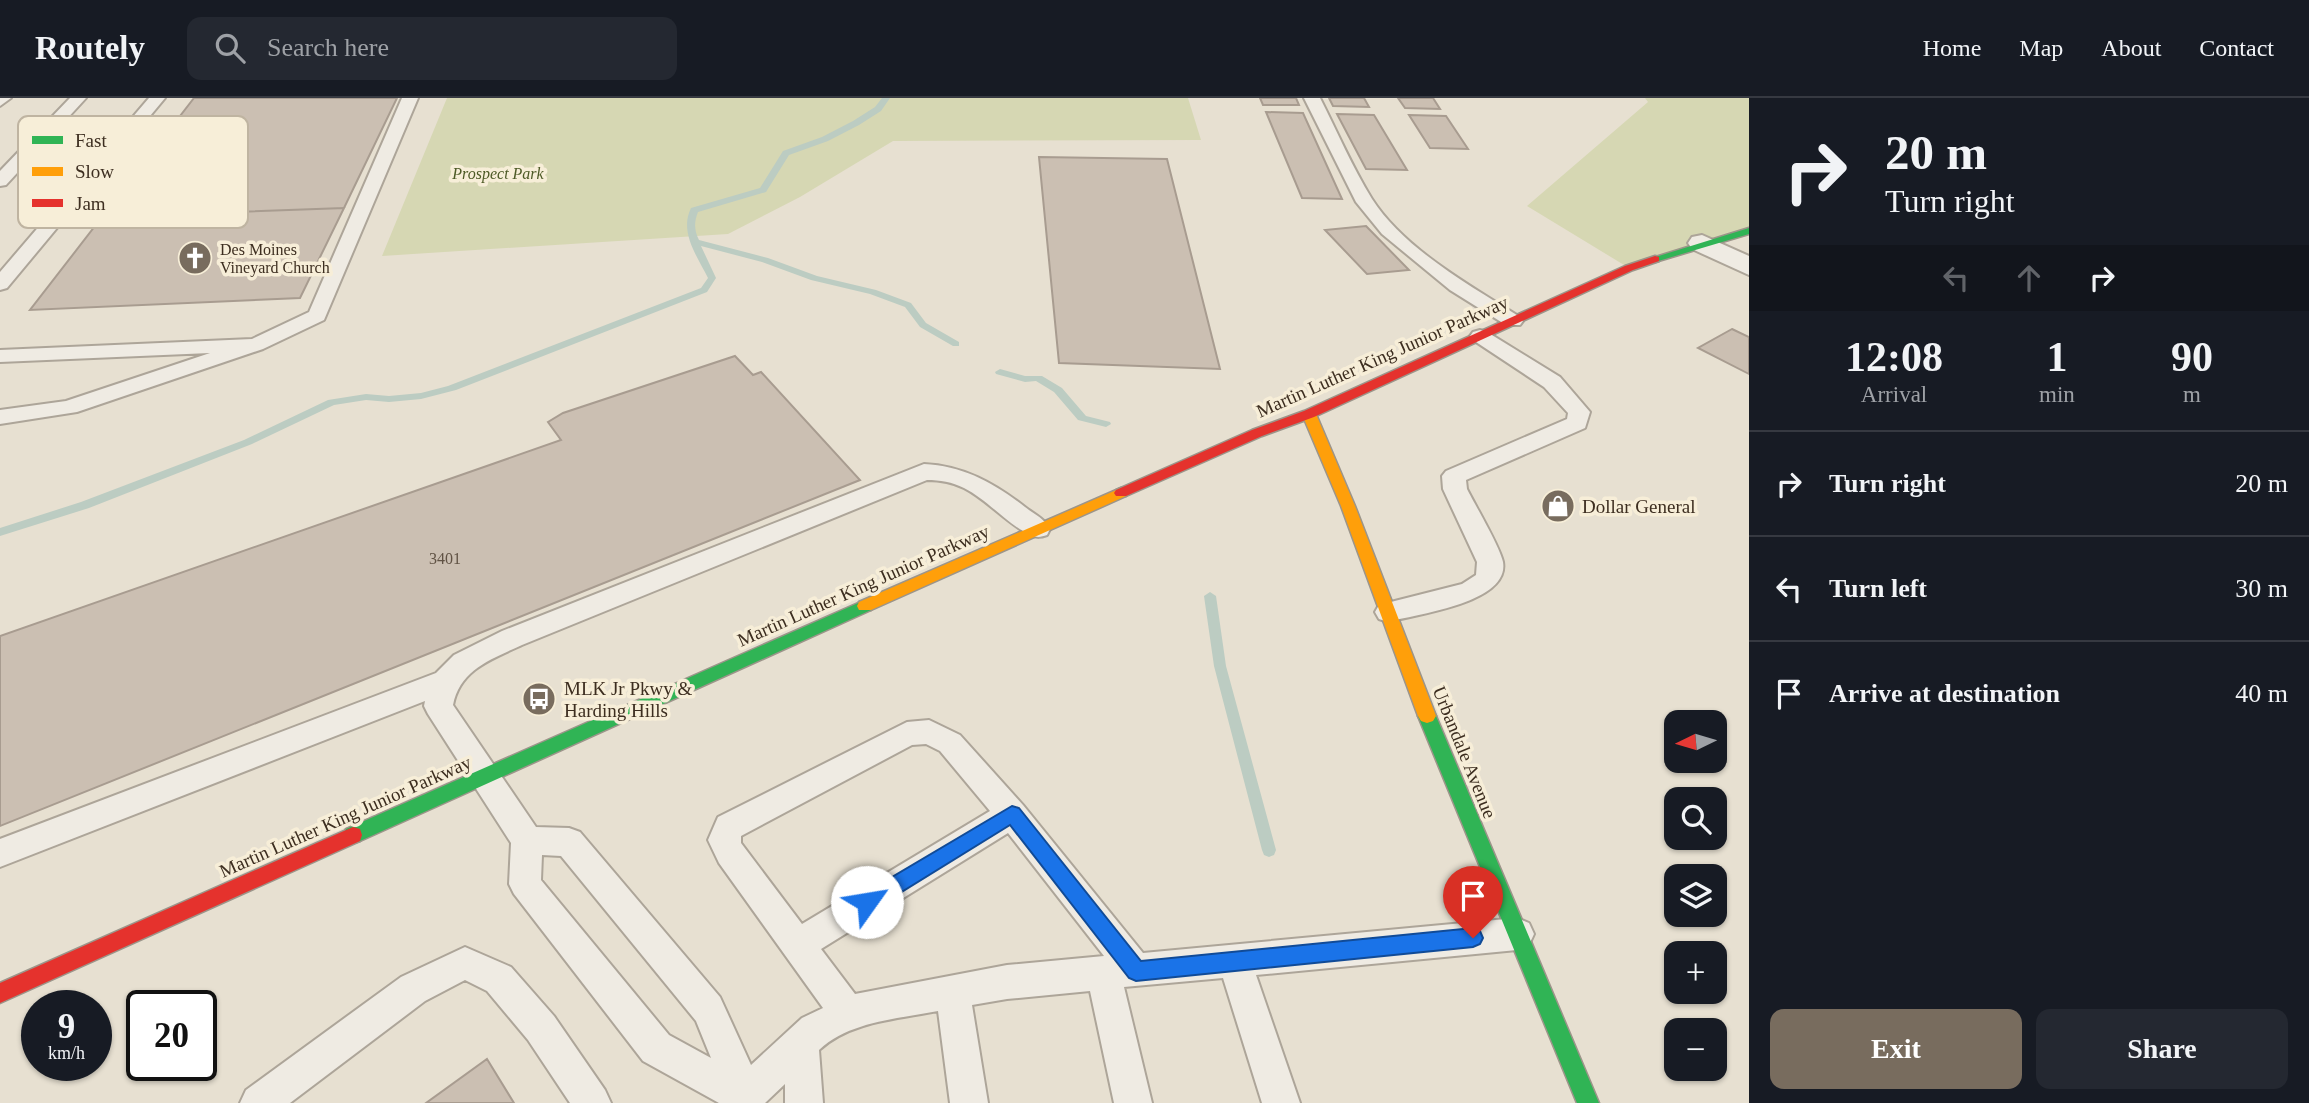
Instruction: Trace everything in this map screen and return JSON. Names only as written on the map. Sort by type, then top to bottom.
[{"type":"main road","name":"Martin Luther King Junior Parkway","points":[[0,993],[1038,529],[1257,433],[1309,414],[1629,268],[1702,243],[1749,232]]},
{"type":"main road","name":"Urbandale Avenue","points":[[1309,414],[1348,506],[1439,748],[1588,1103]]},
{"type":"street","points":[[1702,243],[1749,267]]},
{"type":"lane","points":[[61,116],[78,98]]},
{"type":"lane","points":[[142,116],[157,98]]},
{"type":"lane","points":[[0,417],[69,407],[256,345],[317,316],[410,98]]},
{"type":"lane","points":[[1312,98],[1365,202],[1388,230],[1457,286],[1513,321]]},
{"type":"lane","points":[[0,181],[18,162]]},
{"type":"lane","points":[[0,284],[47,228]]},
{"type":"lane","points":[[1388,612],[1469,591],[1488,579],[1490,562],[1455,489],[1454,476],[1577,423],[1579,412],[1552,382],[1480,336]]},
{"type":"lane","points":[[0,356],[256,345]]},
{"type":"lane","points":[[742,1099],[656,1048],[525,884],[527,841],[438,706],[440,686],[455,667],[512,638],[923,472],[942,471],[960,475],[983,488],[1038,529]]},
{"type":"lane","points":[[0,853],[443,682]]},
{"type":"lane","points":[[848,1014],[730,853],[724,840],[729,827],[906,734],[929,732],[950,743],[1012,814],[1120,972],[1133,1103]]},
{"type":"lane","points":[[798,944],[1012,814]]},
{"type":"lane","points":[[527,841],[569,842],[708,1009],[742,1099]]},
{"type":"lane","points":[[742,1099],[815,1030],[862,1008],[1007,982],[1517,933]]},
{"type":"lane","points":[[1234,960],[1280,1103]]},
{"type":"lane","points":[[273,1098],[413,989],[465,962],[499,979],[541,1028],[592,1103]]},
{"type":"lane","points":[[953,992],[969,1103]]},
{"type":"lane","points":[[801,1043],[804,1103]]},
{"type":"green space","name":"Prospect Park","points":[[447,98],[1188,98],[1201,140],[893,141],[800,197],[728,234],[382,256]]},
{"type":"green space","points":[[1645,98],[1749,98],[1749,231],[1629,268],[1527,206],[1648,102]]},
{"type":"building","points":[[194,98],[397,98],[344,208],[248,212],[248,116],[180,116]]},
{"type":"building","points":[[1260,98],[1296,98],[1299,105],[1263,105]]},
{"type":"building","points":[[1329,98],[1364,98],[1369,107],[1333,106]]},
{"type":"building","points":[[1398,98],[1433,98],[1440,109],[1405,108]]},
{"type":"building","points":[[1266,112],[1303,113],[1342,199],[1302,198]]},
{"type":"building","points":[[1337,114],[1374,115],[1407,170],[1366,169]]},
{"type":"building","points":[[1409,115],[1446,116],[1468,149],[1430,148]]},
{"type":"building","points":[[1039,157],[1167,159],[1220,369],[1059,363]]},
{"type":"building","name":"Des Moines Vineyard Church","points":[[344,208],[300,298],[30,310],[93,228],[248,228],[248,212]]},
{"type":"building","points":[[1366,226],[1409,270],[1367,274],[1325,230]]},
{"type":"building","points":[[1732,329],[1749,337],[1749,374],[1698,348]]},
{"type":"building","points":[[735,356],[753,375],[761,372],[860,480],[0,826],[0,636],[561,440],[548,422],[563,413]]},
{"type":"building","points":[[487,1059],[514,1103],[426,1103]]},
{"type":"waterway","points":[[695,242],[691,222],[694,210],[763,190],[786,153],[825,139],[856,123],[878,109],[886,98]]},
{"type":"waterway","points":[[0,532],[85,505],[248,442],[332,402],[366,397],[389,399],[421,396],[452,388],[704,290],[712,278],[695,242]]},
{"type":"waterway","points":[[695,242],[765,260],[814,278],[873,292],[908,305],[923,325],[956,344]]},
{"type":"waterway","points":[[1000,372],[1025,379],[1038,378],[1058,390],[1082,418],[1106,424]]},
{"type":"waterway","points":[[1210,596],[1220,666],[1269,850]]},
{"type":"traffic: fast","points":[[1655,259],[1749,231]]},
{"type":"traffic: fast","points":[[353,835],[865,606]]},
{"type":"traffic: fast","points":[[1427,716],[1588,1103]]},
{"type":"traffic: slow","points":[[1309,414],[1348,506],[1427,716]]},
{"type":"traffic: slow","points":[[865,606],[1121,493]]},
{"type":"traffic: jam","points":[[1121,493],[1257,433],[1309,414],[1629,268],[1655,259]]},
{"type":"traffic: jam","points":[[0,993],[353,835]]},
{"type":"place","name":"Des Moines Vineyard Church","points":[[195,258]]},
{"type":"place","name":"Dollar General","points":[[1558,506]]},
{"type":"place","name":"MLK Jr Pkwy & Harding Hills","points":[[539,699]]},
{"type":"route","points":[[867,902],[1012,814],[1136,971],[1473,938]]}]
